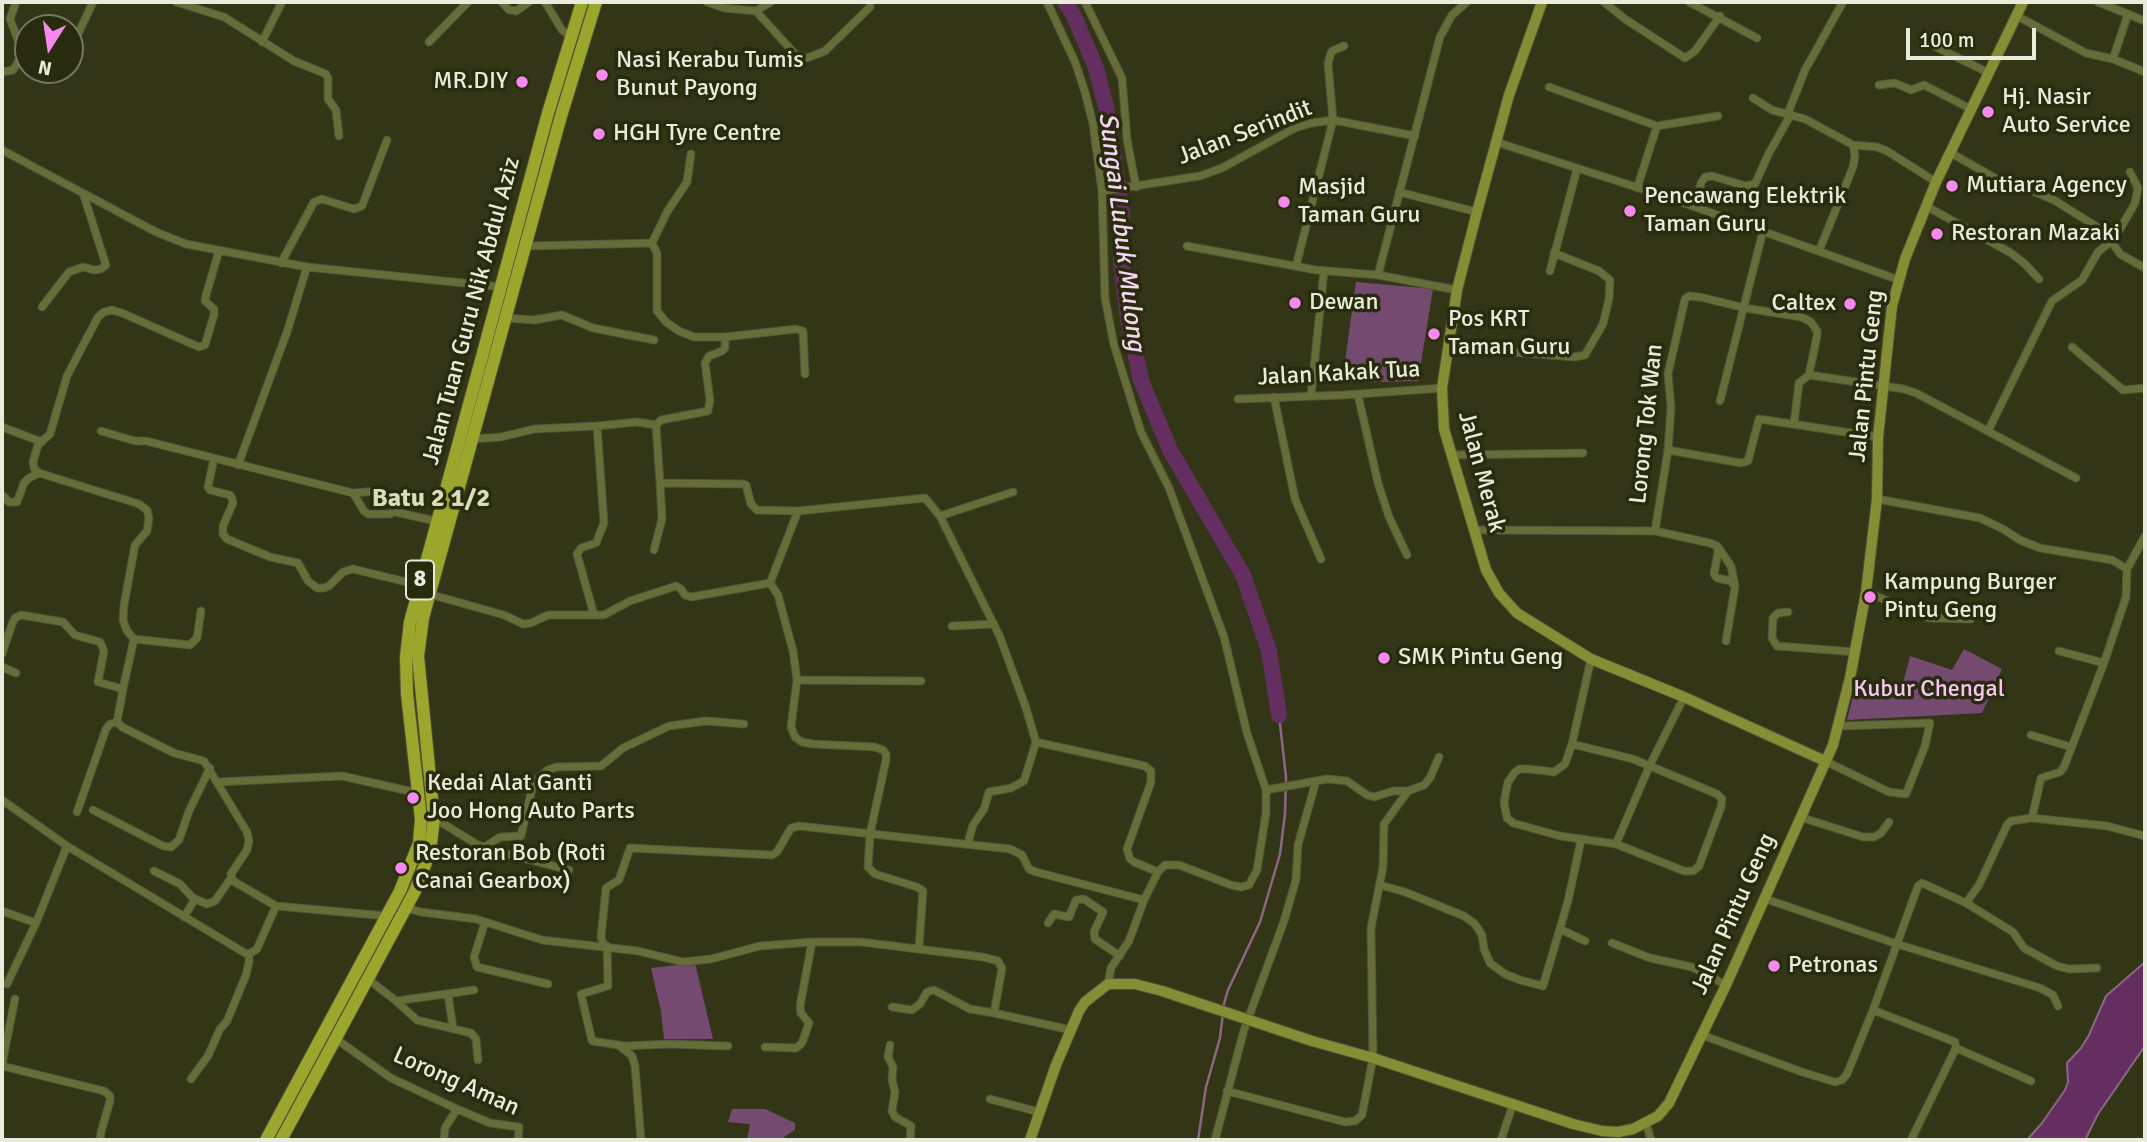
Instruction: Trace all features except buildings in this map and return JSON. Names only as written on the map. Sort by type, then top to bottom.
[{"type":"main road","name":"Jalan Tuan Guru Nik Abdul Aziz","points":[[266,1140],[387,916],[411,868],[419,843],[419,794],[407,694],[406,657],[410,622],[543,134],[583,2]]},
{"type":"main road","name":"Jalan Tuan Guru Nik Abdul Aziz","points":[[281,1140],[406,908],[430,852],[435,818],[418,656],[423,618],[559,124],[596,2]]},
{"type":"main road","name":"Jalan Merak","points":[[1542,2],[1509,95],[1477,212],[1457,290],[1442,388],[1444,429],[1486,570],[1504,600],[1517,613],[1591,659],[1684,697],[1825,761]]},
{"type":"main road","name":"Jalan Pintu Geng","points":[[1108,985],[1135,984],[1162,991],[1312,1041],[1602,1131],[1618,1132],[1646,1123],[1669,1103],[1726,985],[1839,726],[1866,592],[1877,499],[1882,386],[1892,306],[1905,258],[1936,182],[2024,2]]},
{"type":"main road","points":[[543,134],[552,123],[559,124]]},
{"type":"main road","points":[[1030,1140],[1071,1030],[1085,1002],[1108,985]]},
{"type":"main road","points":[[289,1096],[299,1096],[302,1102]]},
{"type":"street","points":[[2,72],[13,70],[21,57],[20,45],[10,19],[16,2]]},
{"type":"street","points":[[84,21],[93,2]]},
{"type":"street","points":[[176,2],[224,17],[294,61],[326,74],[328,99],[336,110],[339,136]]},
{"type":"street","points":[[262,41],[282,2]]},
{"type":"street","points":[[429,42],[468,2]]},
{"type":"street","points":[[502,2],[509,10],[516,11],[529,2]]},
{"type":"street","points":[[545,2],[562,30],[572,37]]},
{"type":"street","points":[[707,2],[724,8],[756,11],[771,2]]},
{"type":"street","points":[[756,11],[795,54],[807,58],[825,51],[870,8],[870,2]]},
{"type":"street","points":[[1046,2],[1075,62],[1095,138],[1104,191],[1105,298],[1114,345],[1141,432],[1169,488],[1224,636],[1247,733],[1266,790],[1266,813],[1257,870],[1249,885],[1231,886],[1202,872],[1173,864],[1166,865],[1158,872],[1129,941],[1111,968],[1108,985]]},
{"type":"street","points":[[1085,2],[1122,78],[1133,187]]},
{"type":"street","points":[[1604,2],[1685,58],[1695,51],[1720,16]]},
{"type":"street","points":[[1689,2],[1720,16],[1757,38]]},
{"type":"street","points":[[1695,207],[1705,177],[1712,176],[1746,186],[1755,184],[1790,114],[1805,70],[1843,2]]},
{"type":"street","points":[[2098,2],[2145,21]]},
{"type":"street","points":[[1378,275],[1440,37],[1462,3]]},
{"type":"street","points":[[2113,59],[2128,14]]},
{"type":"street","points":[[2017,16],[2086,53],[2113,59],[2145,72]]},
{"type":"street","points":[[1296,266],[1333,120],[1328,64],[1332,51],[1344,46]]},
{"type":"street","points":[[1936,47],[1989,73]]},
{"type":"street","points":[[1879,85],[1895,83],[1911,90],[1924,85],[1971,109]]},
{"type":"street","points":[[1549,87],[1657,126],[1718,116]]},
{"type":"street","points":[[1753,98],[1772,110],[1790,114],[1854,148],[1877,147],[1887,151],[1936,182]]},
{"type":"street","name":"Jalan Serindit","points":[[1104,191],[1178,180],[1211,172],[1295,128],[1333,120],[1415,136]]},
{"type":"street","points":[[1637,188],[1657,126]]},
{"type":"street","points":[[281,263],[314,202],[322,199],[354,209],[362,206],[387,139]]},
{"type":"street","points":[[1496,142],[1695,207],[1899,280]]},
{"type":"street","points":[[1819,251],[1853,167],[1854,148]]},
{"type":"street","points":[[2,150],[156,232],[186,244],[307,267],[502,287]]},
{"type":"street","points":[[1951,153],[2010,187],[2029,189],[2054,200],[2105,232],[2120,254],[2145,268]]},
{"type":"street","points":[[652,243],[667,212],[687,183],[691,154]]},
{"type":"street","points":[[1550,271],[1577,169]]},
{"type":"street","points":[[1988,431],[2052,301],[2082,280],[2098,252],[2119,231],[2138,196],[2136,181],[2130,172]]},
{"type":"street","points":[[42,307],[69,272],[83,267],[94,271],[106,265],[83,192]]},
{"type":"street","points":[[1399,192],[1477,212]]},
{"type":"street","points":[[1926,206],[2015,257],[2039,279]]},
{"type":"street","points":[[1720,401],[1763,231]]},
{"type":"street","points":[[527,246],[652,243]]},
{"type":"street","points":[[652,243],[657,253],[657,311],[666,323],[694,337],[725,337],[796,329],[803,331],[805,374]]},
{"type":"street","points":[[1187,246],[1324,271],[1378,275],[1457,290]]},
{"type":"street","points":[[201,611],[197,638],[190,645],[134,639],[123,620],[124,605],[135,545],[147,531],[147,510],[139,504],[39,472],[34,468],[33,462],[38,445],[50,434],[67,376],[98,317],[104,312],[112,310],[122,313],[199,347],[205,345],[215,315],[214,309],[205,301],[219,251]]},
{"type":"street","points":[[1513,352],[1574,357],[1585,355],[1603,324],[1610,280],[1599,271],[1554,253]]},
{"type":"street","points":[[238,465],[287,332],[307,267]]},
{"type":"street","points":[[1311,396],[1324,271]]},
{"type":"street","name":"Lorong Tok Wan","points":[[1655,531],[1668,450],[1671,407],[1668,374],[1685,299],[1689,296],[1745,308]]},
{"type":"street","points":[[1745,308],[1801,317],[1811,322],[1817,331],[1809,375],[1799,383],[1794,423]]},
{"type":"street","points":[[506,318],[534,320],[562,315],[593,328],[654,340]]},
{"type":"street","points":[[654,550],[662,519],[656,425],[661,420],[708,411],[710,400],[705,363],[709,356],[725,348],[725,337]]},
{"type":"street","points":[[2072,347],[2123,390],[2145,388]]},
{"type":"street","points":[[1809,375],[1904,389],[1924,396],[2076,478]]},
{"type":"street","name":"Jalan Kakak Tua","points":[[1238,399],[1442,388]]},
{"type":"street","points":[[1358,394],[1378,482],[1389,517],[1406,555]]},
{"type":"street","points":[[1275,397],[1295,499],[1321,559]]},
{"type":"street","points":[[1668,450],[1741,463],[1748,461],[1759,419],[1878,437]]},
{"type":"street","points":[[473,439],[501,437],[534,429],[638,422],[656,425]]},
{"type":"street","points":[[594,615],[577,554],[581,548],[596,543],[604,523],[597,426]]},
{"type":"street","points":[[2,427],[42,442]]},
{"type":"street","points":[[100,431],[353,493],[373,491],[388,494],[397,503],[394,512]]},
{"type":"street","points":[[1452,455],[1583,453]]},
{"type":"street","points":[[214,458],[208,487],[210,490],[230,495],[233,503],[223,526],[223,534],[227,539],[270,557],[298,563],[308,581],[317,588],[329,586],[344,572],[353,569],[419,585]]},
{"type":"street","points":[[2,495],[9,502],[17,502],[24,483],[39,472]]},
{"type":"street","points":[[660,482],[743,484],[746,485],[751,504],[757,510],[798,511],[928,499],[936,514],[940,516],[993,624],[1019,688],[1036,742],[1024,781],[1011,788],[989,792],[984,809],[973,825],[968,843]]},
{"type":"street","points":[[940,516],[1013,492]]},
{"type":"street","points":[[353,493],[368,514],[394,512],[436,521]]},
{"type":"street","points":[[1877,499],[1980,518],[2040,548],[2112,560],[2127,569]]},
{"type":"street","points":[[770,583],[798,511]]},
{"type":"street","points":[[1474,530],[1655,531],[1717,546],[1724,552],[1731,566],[1735,587],[1726,641]]},
{"type":"street","points":[[2032,818],[2041,778],[2060,772],[2071,747],[2126,597],[2127,569],[2145,536]]},
{"type":"street","points":[[1717,546],[1714,574],[1717,579],[1731,581],[1735,587]]},
{"type":"street","points":[[429,594],[504,615],[523,624],[548,615],[604,615],[630,601],[676,586],[691,597],[770,583]]},
{"type":"street","points":[[770,583],[778,595],[793,652],[797,680],[791,727],[795,737],[802,742],[813,744],[865,745],[883,750],[886,754],[870,834],[868,867],[872,873],[923,891],[919,948]]},
{"type":"street","points":[[1866,592],[1929,618],[1971,619]]},
{"type":"street","points":[[1788,612],[1779,613],[1773,618],[1772,638],[1777,646],[1856,652]]},
{"type":"street","points":[[2,654],[15,618],[27,615],[63,622],[75,635],[97,640],[102,644],[104,651],[98,682],[123,690]]},
{"type":"street","points":[[952,626],[993,624]]},
{"type":"street","points":[[117,722],[134,639]]},
{"type":"street","points":[[2059,651],[2104,663]]},
{"type":"street","points":[[1572,744],[1633,759],[1717,794],[1722,799],[1721,807],[1699,866],[1693,871],[1684,871],[1616,844],[1581,840],[1513,823],[1504,810],[1508,782],[1520,769],[1554,772],[1565,764],[1591,659]]},
{"type":"street","points":[[2,667],[16,673]]},
{"type":"street","points":[[797,680],[921,681]]},
{"type":"street","points":[[1616,844],[1649,767],[1684,697]]},
{"type":"street","points":[[488,846],[500,837],[521,836],[532,789],[536,780],[548,770],[601,766],[623,748],[669,726],[706,721],[744,724]]},
{"type":"street","points":[[117,722],[174,753],[199,758],[210,768],[247,832],[247,850],[213,903],[207,904],[195,899],[185,887],[154,871]]},
{"type":"street","points":[[77,812],[107,727],[117,722]]},
{"type":"street","points":[[1825,761],[1889,792],[1906,794],[1925,746],[1930,723],[1839,726]]},
{"type":"street","points":[[2031,735],[2071,747]]},
{"type":"street","points":[[1036,742],[1151,771],[1151,782],[1127,849],[1130,859],[1158,872]]},
{"type":"street","points":[[1266,790],[1326,779],[1347,781],[1374,797],[1408,791],[1424,785],[1439,757]]},
{"type":"street","points":[[93,810],[163,846],[171,847],[179,840],[210,768]]},
{"type":"street","points":[[218,782],[342,776],[419,794]]},
{"type":"street","points":[[1215,1140],[1244,1030],[1296,880],[1298,845],[1315,781]]},
{"type":"street","points":[[1227,1091],[1345,1122],[1355,1121],[1362,1115],[1373,1058],[1371,928],[1383,867],[1384,824],[1408,791]]},
{"type":"street","points":[[2,800],[67,846],[238,950],[249,954]]},
{"type":"street","points":[[1800,817],[1863,837],[1874,837],[1881,833],[1889,822]]},
{"type":"street","points":[[435,818],[478,845],[569,870]]},
{"type":"street","points":[[1966,903],[1979,885],[2007,825],[2016,819],[2032,818],[2107,826],[2145,836]]},
{"type":"street","points":[[728,1046],[619,1045],[592,1041],[581,994],[608,986],[606,946],[601,936],[606,888],[619,880],[630,848],[766,855],[777,852],[791,828],[799,827],[968,843],[1010,849],[1022,855],[1029,869],[1144,900]]},
{"type":"street","points":[[1380,885],[1464,916],[1475,923],[1482,935],[1490,963],[1505,974],[1543,986],[1581,840]]},
{"type":"street","points":[[7,984],[36,923],[67,846]]},
{"type":"street","points":[[231,878],[276,906],[387,916]]},
{"type":"street","points":[[1702,1035],[1835,1082],[1842,1080],[1847,1074],[1873,1010],[1918,886],[1922,883],[1966,903],[2013,932],[2024,948],[2057,966],[2069,969],[2096,968]]},
{"type":"street","points":[[1763,898],[1897,944],[2040,988],[2053,995],[2058,1006]]},
{"type":"street","points":[[184,917],[195,899]]},
{"type":"street","points":[[1048,923],[1054,914],[1069,917],[1076,900],[1084,899],[1103,912],[1094,932],[1095,939],[1120,956]]},
{"type":"street","points":[[249,954],[257,949],[276,906]]},
{"type":"street","points":[[406,908],[485,922],[542,940],[606,946],[683,962],[760,946],[812,942],[861,942],[983,957],[998,961],[1002,972],[995,1013]]},
{"type":"street","points":[[2,911],[36,923]]},
{"type":"street","points":[[485,922],[474,957],[477,967],[548,984]]},
{"type":"street","points":[[1560,929],[1585,941]]},
{"type":"street","points":[[765,1047],[796,1048],[801,1045],[809,1028],[808,1020],[800,1008],[812,942]]},
{"type":"street","points":[[1612,943],[1650,958],[1692,967],[1726,985]]},
{"type":"street","points":[[191,1079],[204,1063],[220,1028],[227,1021],[246,975],[250,962],[249,954]]},
{"type":"street","points":[[368,979],[417,1020],[473,1034],[478,1060]]},
{"type":"street","points":[[396,1001],[474,990]]},
{"type":"street","points":[[892,1007],[912,1010],[920,1004],[927,992],[934,990],[970,1009],[1071,1030]]},
{"type":"street","points":[[448,994],[453,1028]]},
{"type":"street","points":[[15,999],[2,1065],[104,1091],[110,1096],[110,1101],[100,1140]]},
{"type":"street","points":[[1873,1010],[1955,1042],[1956,1048],[1911,1140]]},
{"type":"street","name":"Lorong Aman","points":[[336,1039],[391,1078],[457,1110],[490,1123],[519,1127],[518,1140]]},
{"type":"street","points":[[619,1045],[632,1056],[635,1066],[641,1140]]},
{"type":"street","points":[[890,1045],[888,1057],[893,1067],[895,1092],[891,1111],[895,1117],[911,1126],[910,1140]]},
{"type":"street","points":[[1956,1048],[2031,1080]]},
{"type":"street","points":[[990,1099],[1039,1112]]},
{"type":"street","points":[[1501,1140],[1513,1104]]},
{"type":"street","points":[[443,1140],[445,1128],[457,1110]]},
{"type":"street","points":[[1646,1123],[1651,1140]]},
{"type":"green space","points":[[1356,282],[1433,289],[1418,381],[1342,383]]},
{"type":"green space","name":"Kubur Chengal","points":[[1964,649],[2002,669],[1982,713],[1847,720],[1853,697],[1901,691],[1910,656],[1952,670]]},
{"type":"green space","points":[[695,963],[713,1039],[664,1039],[651,968]]},
{"type":"green space","points":[[732,1109],[765,1109],[795,1123],[795,1130],[784,1137],[784,1140],[747,1140],[750,1124],[728,1122]]},
{"type":"shaded area","points":[[2145,962],[2145,1046],[2098,1114],[2085,1140],[2027,1140],[2065,1090],[2068,1082],[2067,1063],[2089,1035],[2106,996]]},
{"type":"waterway","name":"Sungai Lubuk Mulong","points":[[1065,2],[1074,16],[1096,68],[1106,106],[1122,214],[1121,261],[1128,319],[1141,380],[1170,450],[1243,575],[1269,651],[1279,715]]},
{"type":"waterway","name":"Sungai Lubuk Mulong","points":[[1223,1007],[1228,990],[1260,922],[1280,854],[1286,777],[1279,715]]},
{"type":"waterway","name":"Sungai Lubuk Mulong","points":[[1198,1140],[1206,1087],[1220,1038],[1223,1013]]},
{"type":"place","name":"Nasi Kerabu Tumis Bunut Payong","points":[[602,75]]},
{"type":"place","name":"MR.DIY","points":[[522,82]]},
{"type":"place","name":"Hj. Nasir Auto Service","points":[[1988,112]]},
{"type":"place","name":"HGH Tyre Centre","points":[[599,134]]},
{"type":"place","name":"Mutiara Agency","points":[[1952,186]]},
{"type":"place","name":"Masjid Taman Guru","points":[[1284,202]]},
{"type":"place","name":"Pencawang Elektrik Taman Guru","points":[[1630,211]]},
{"type":"place","name":"Restoran Mazaki","points":[[1937,234]]},
{"type":"place","name":"Dewan","points":[[1295,303]]},
{"type":"place","name":"Caltex","points":[[1850,304]]},
{"type":"place","name":"Pos KRT Taman Guru","points":[[1434,334]]},
{"type":"place","name":"Kampung Burger Pintu Geng","points":[[1870,597]]},
{"type":"place","name":"SMK Pintu Geng","points":[[1384,658]]},
{"type":"place","name":"Kedai Alat Ganti Joo Hong Auto Parts","points":[[413,798]]},
{"type":"place","name":"Restoran Bob (Roti Canai Gearbox)","points":[[401,868]]},
{"type":"place","name":"Petronas","points":[[1774,966]]},
{"type":"district","name":"Batu 2 1/2","points":[[431,499]]}]
